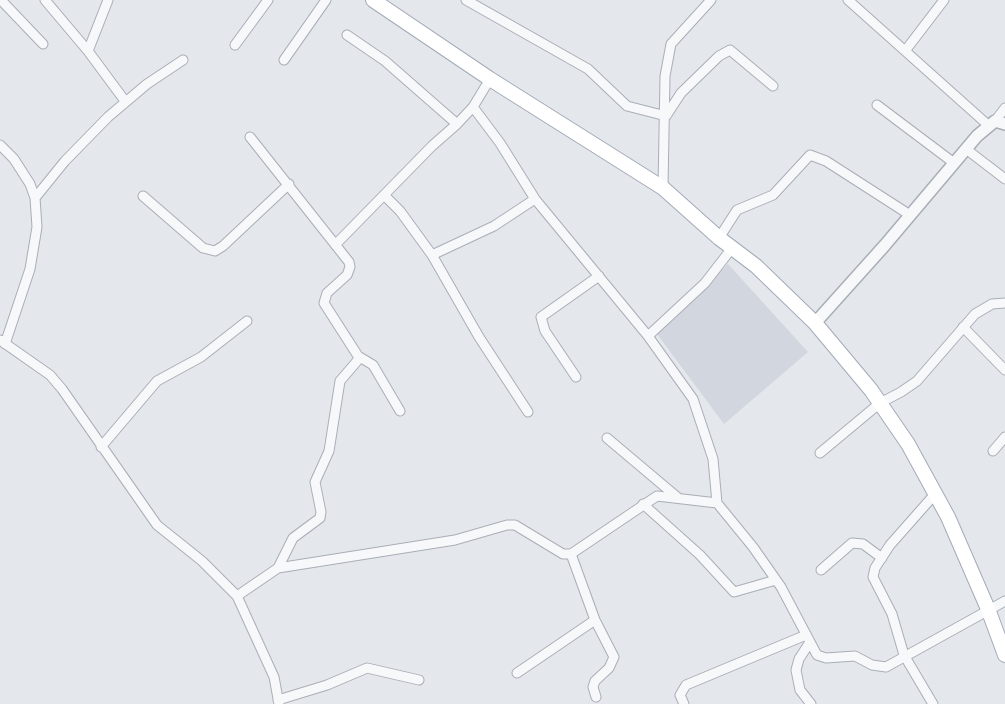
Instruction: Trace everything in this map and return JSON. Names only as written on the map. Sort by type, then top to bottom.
[{"type":"main road","points":[[373,0],[490,79],[662,188],[719,238],[756,266],[815,323],[880,403],[908,444],[948,517],[988,609],[1005,655]]},
{"type":"street","points":[[1,0],[44,44]]},
{"type":"street","points":[[45,0],[88,51],[125,101]]},
{"type":"street","points":[[88,51],[108,0]]},
{"type":"street","points":[[235,45],[268,0]]},
{"type":"street","points":[[284,60],[326,0]]},
{"type":"street","points":[[466,0],[588,69],[627,106],[666,116]]},
{"type":"street","points":[[662,188],[666,76],[672,44],[711,0]]},
{"type":"street","points":[[848,0],[905,51],[996,124]]},
{"type":"street","points":[[905,51],[944,0]]},
{"type":"street","points":[[347,35],[385,62],[458,124]]},
{"type":"street","points":[[666,116],[681,92],[719,56],[730,50],[773,86]]},
{"type":"street","points":[[35,198],[65,161],[125,101],[183,60]]},
{"type":"street","points":[[336,244],[432,146],[458,124],[473,107],[490,79]]},
{"type":"street","points":[[877,105],[954,163]]},
{"type":"street","points":[[473,107],[500,143],[536,199],[648,336],[693,400],[713,459],[717,503],[753,547],[776,580],[814,651],[821,657],[855,656],[879,667],[886,667],[904,655],[1005,601]]},
{"type":"street","points":[[815,323],[910,216],[966,149],[996,124],[1005,108]]},
{"type":"street","points":[[250,137],[336,244],[350,267],[347,275],[327,293],[324,303],[358,356],[373,365],[400,411]]},
{"type":"street","points":[[0,145],[22,170],[35,198],[37,228],[35,249],[25,287],[3,342],[50,375],[62,389],[157,525],[202,561],[236,596],[274,677],[278,702],[327,685],[367,668],[419,680]]},
{"type":"street","points":[[966,149],[1005,179]]},
{"type":"street","points":[[719,238],[737,210],[773,195],[810,155],[826,160],[910,216]]},
{"type":"street","points":[[143,196],[203,248],[214,252],[224,246],[289,184]]},
{"type":"street","points":[[384,195],[400,212],[432,255],[479,337],[528,412]]},
{"type":"street","points":[[432,255],[494,226],[536,199]]},
{"type":"street","points":[[648,336],[705,283],[732,248]]},
{"type":"street","points":[[576,377],[545,331],[541,317],[599,276]]},
{"type":"street","points":[[820,453],[880,403],[917,381],[963,327],[985,306],[1005,303]]},
{"type":"street","points":[[101,447],[157,381],[201,357],[247,321]]},
{"type":"street","points":[[963,327],[1005,370]]},
{"type":"street","points":[[278,568],[293,538],[320,518],[321,512],[315,482],[329,451],[340,381],[355,364],[358,356]]},
{"type":"street","points":[[607,438],[677,498]]},
{"type":"street","points":[[993,451],[1005,438]]},
{"type":"street","points":[[932,704],[904,655],[892,614],[874,581],[876,568],[882,558],[916,513],[935,494]]},
{"type":"street","points":[[236,596],[278,568],[455,540],[507,525],[515,525],[562,554],[571,554],[657,496],[717,503]]},
{"type":"street","points":[[643,504],[700,555],[734,592],[776,580]]},
{"type":"street","points":[[821,570],[852,542],[863,544],[882,558]]},
{"type":"street","points":[[571,554],[595,620],[614,657],[609,668],[594,684],[596,697]]},
{"type":"street","points":[[517,673],[595,620]]},
{"type":"street","points":[[684,704],[680,695],[686,685],[808,639]]},
{"type":"street","points":[[808,639],[796,670],[800,690],[811,704]]},
{"type":"shaded area","points":[[728,264],[808,352],[724,424],[657,334]]}]
